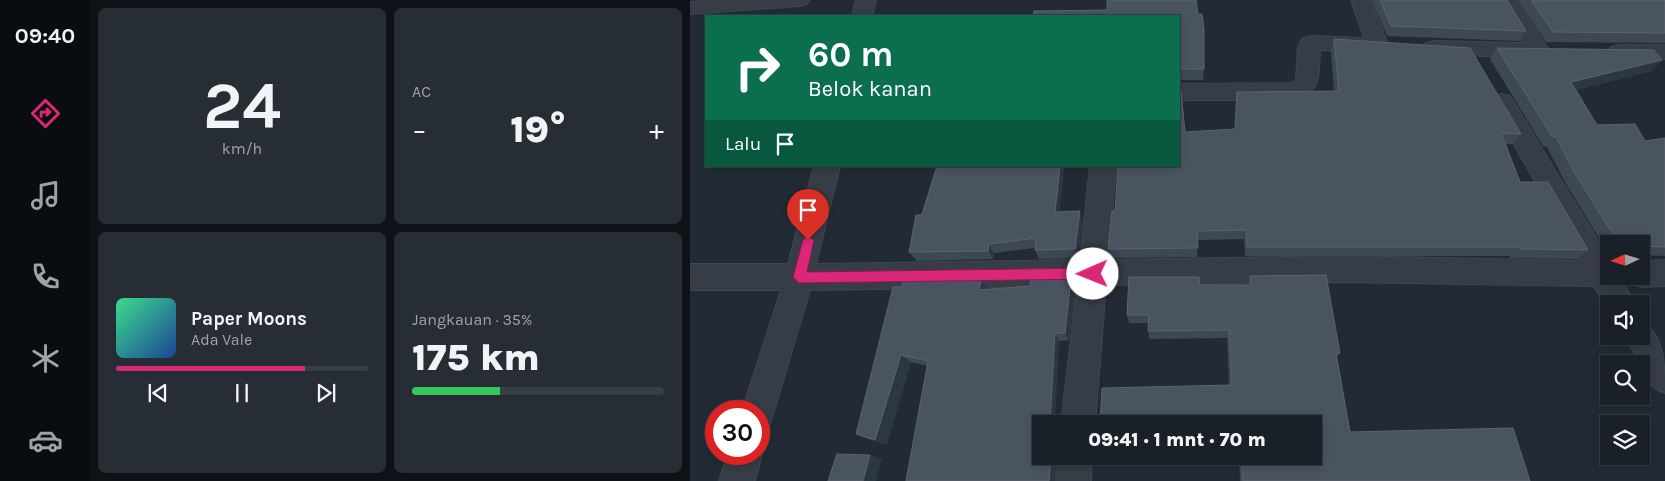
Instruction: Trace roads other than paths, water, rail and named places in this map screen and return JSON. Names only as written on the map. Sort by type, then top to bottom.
[{"type":"street","points":[[693,11],[763,1],[800,0]]},
{"type":"street","points":[[862,15],[866,0]]},
{"type":"street","points":[[1361,0],[1396,46]]},
{"type":"street","points":[[1180,92],[1286,92],[1297,90],[1306,84],[1308,46],[1311,42],[1472,50],[1548,50],[1507,0]]},
{"type":"street","points":[[1472,50],[1600,267]]},
{"type":"street","points":[[1596,51],[1665,52]]},
{"type":"street","points":[[761,400],[799,277],[827,167]]},
{"type":"street","points":[[1079,415],[1103,167]]},
{"type":"street","points":[[690,277],[1093,274],[1342,269],[1600,275]]},
{"type":"street","points":[[1650,274],[1665,273]]},
{"type":"street","points":[[1645,345],[1665,377]]},
{"type":"street","points":[[737,481],[742,465]]},
{"type":"street","points":[[1073,481],[1074,465]]}]
